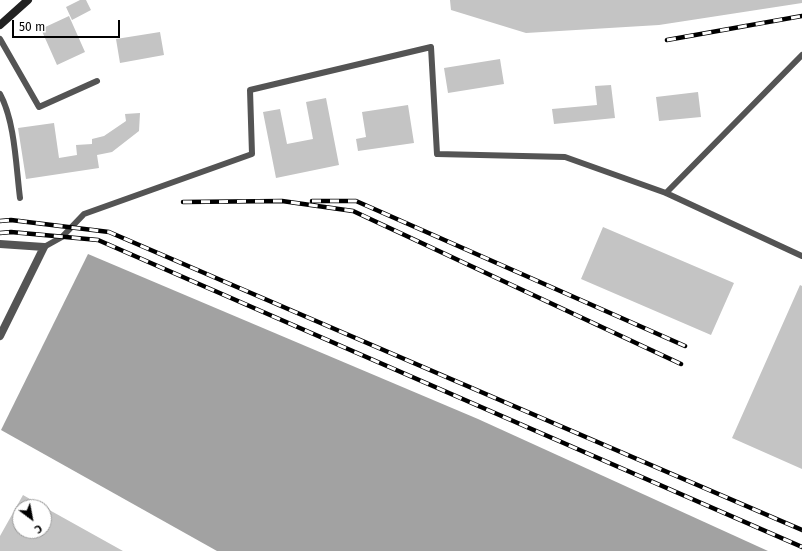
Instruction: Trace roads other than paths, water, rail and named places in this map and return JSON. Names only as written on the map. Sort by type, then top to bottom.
[{"type":"main road","points":[[0,25],[28,0]]},
{"type":"street","points":[[0,244],[44,247],[0,336]]},
{"type":"lane","points":[[0,39],[39,107],[97,81]]},
{"type":"lane","points":[[44,247],[62,237],[84,214],[252,154],[250,90],[431,46],[437,154],[564,157],[666,193],[802,256]]},
{"type":"lane","points":[[666,193],[802,55]]},
{"type":"lane","points":[[0,94],[4,102],[10,129],[20,198]]},
{"type":"railway","points":[[667,40],[802,16]]},
{"type":"railway","points":[[183,202],[282,201],[353,211],[681,364]]},
{"type":"railway","points":[[312,201],[356,201],[685,346]]},
{"type":"railway","points":[[0,221],[11,220],[109,232],[802,530]]},
{"type":"railway","points":[[0,233],[11,232],[98,240],[802,547]]}]
